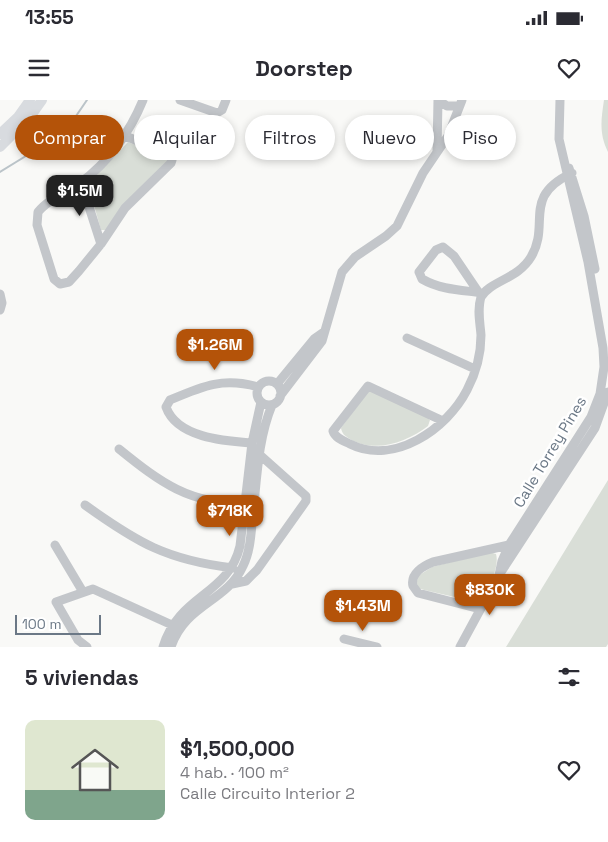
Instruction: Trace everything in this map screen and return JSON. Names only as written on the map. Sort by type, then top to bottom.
[{"type":"main road","points":[[0,134],[18,117],[30,100]]},
{"type":"main road","points":[[0,147],[30,117],[42,100]]},
{"type":"street","points":[[124,134],[143,100]]},
{"type":"street","points":[[180,100],[217,113],[221,112],[226,100]]},
{"type":"street","points":[[438,100],[447,106],[461,103]]},
{"type":"street","points":[[437,151],[438,100]]},
{"type":"street","name":"Calle Torrey Pines","points":[[560,100],[559,139],[591,245],[608,340]]},
{"type":"street","points":[[171,647],[178,631],[195,611],[232,584],[244,565],[248,550],[263,433],[272,405],[319,346],[342,272],[355,257],[386,236],[397,226],[437,151],[448,136],[461,103]]},
{"type":"street","points":[[105,160],[81,182],[38,212],[37,225],[54,279],[60,284],[68,282],[102,244],[129,203],[165,172],[171,163],[172,160],[167,153],[124,136]]},
{"type":"street","points":[[443,421],[368,386],[333,431],[334,435],[357,447],[385,450],[414,441],[443,421],[462,398],[475,369],[481,338],[479,307],[481,293],[454,256],[443,247],[436,250],[419,272],[425,281],[444,288],[481,293],[518,272],[530,258],[536,247],[538,215],[542,201],[552,186],[570,175]]},
{"type":"street","name":"Calle Torrey Pines","points":[[499,574],[502,561],[510,545],[591,417],[602,380],[604,358],[599,320],[570,175]]},
{"type":"street","points":[[81,182],[102,244]]},
{"type":"street","points":[[276,384],[314,338],[324,332]]},
{"type":"street","points":[[408,338],[475,369]]},
{"type":"street","points":[[252,443],[213,439],[194,432],[175,420],[166,407],[170,400],[215,383],[233,381],[258,387],[269,381],[276,384],[280,396]]},
{"type":"street","points":[[163,647],[172,624],[184,610],[222,580],[233,568],[240,546],[252,443],[261,402],[257,395],[258,387]]},
{"type":"street","name":"Calle Torrey Pines","points":[[460,647],[499,574],[594,428],[608,392]]},
{"type":"street","points":[[261,402],[272,405]]},
{"type":"street","points":[[119,449],[159,481],[186,495],[214,503],[246,504]]},
{"type":"street","points":[[232,584],[246,581],[306,501],[306,496],[260,456]]},
{"type":"street","points":[[85,505],[130,536],[156,550],[196,563],[233,568]]},
{"type":"street","points":[[55,544],[83,592]]},
{"type":"street","points":[[480,609],[418,593],[413,586],[414,577],[421,568],[433,562],[510,545]]},
{"type":"street","points":[[86,647],[74,633],[56,602],[93,589],[172,624]]},
{"type":"street","points":[[344,639],[377,647]]},
{"type":"shaded area","points":[[604,100],[608,100],[608,152],[603,139],[602,127]]},
{"type":"shaded area","points":[[128,142],[134,144],[134,160],[167,160],[168,164],[134,194],[120,210],[107,230],[101,230],[88,184],[111,160],[124,160],[124,146]]},
{"type":"shaded area","points":[[368,391],[373,391],[426,416],[430,420],[428,426],[401,441],[380,446],[370,446],[350,439],[344,435],[341,428]]},
{"type":"shaded area","points":[[608,480],[608,644],[606,647],[506,647]]},
{"type":"shaded area","points":[[489,552],[496,554],[496,566],[492,580],[476,602],[420,589],[416,586],[418,576],[432,567]]},
{"type":"waterway","points":[[0,172],[34,151],[61,138],[87,100]]}]
